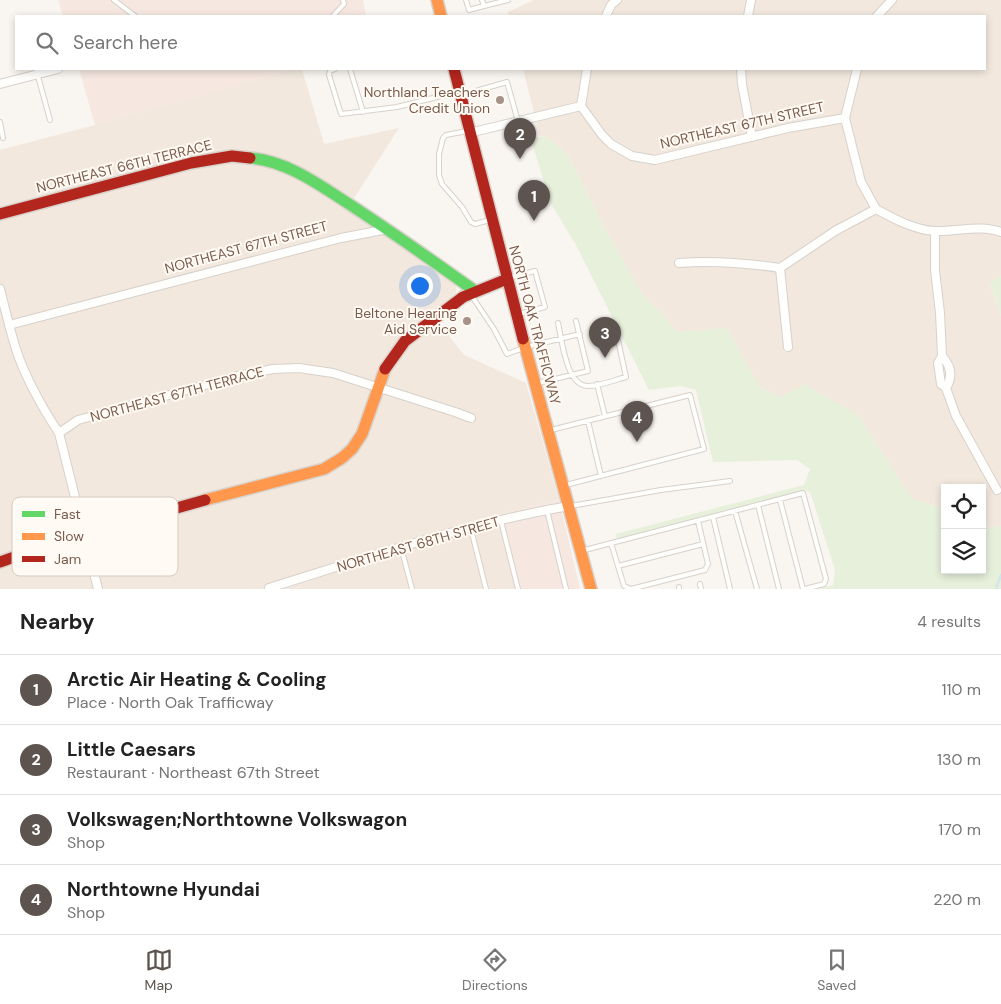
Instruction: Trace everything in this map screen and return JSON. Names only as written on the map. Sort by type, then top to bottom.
[{"type":"street","points":[[437,0],[441,15]]},
{"type":"street","points":[[606,15],[611,5],[616,0]]},
{"type":"street","points":[[748,15],[751,0]]},
{"type":"street","points":[[878,15],[892,0]]},
{"type":"street","points":[[0,84],[36,72],[51,70]]},
{"type":"street","name":"NORTH OAK TRAFFICWAY","points":[[454,70],[507,279],[591,589]]},
{"type":"street","points":[[469,131],[581,106],[587,70]]},
{"type":"street","points":[[741,70],[752,137]]},
{"type":"street","name":"NORTHEAST 67TH STREET","points":[[581,106],[611,144],[632,156],[655,160],[812,123],[845,118],[857,70]]},
{"type":"street","points":[[845,118],[861,182],[876,209],[909,224],[935,231],[989,229],[1001,232]]},
{"type":"street","name":"NORTHEAST 66TH TERRACE","points":[[0,214],[191,162],[232,156],[264,159],[283,165],[316,183],[388,229]]},
{"type":"street","points":[[679,263],[708,261],[750,263],[780,268],[835,231],[876,209]]},
{"type":"street","points":[[388,229],[472,292]]},
{"type":"street","name":"NORTHEAST 67TH STREET","points":[[9,325],[341,238],[388,229]]},
{"type":"street","points":[[935,231],[935,270],[942,356],[938,363],[941,384],[946,388],[956,416],[997,490]]},
{"type":"street","points":[[780,268],[788,347]]},
{"type":"street","points":[[178,507],[324,469],[342,459],[354,448],[362,434],[385,370],[406,341],[472,292],[507,279]]},
{"type":"street","points":[[0,289],[16,350],[49,419],[59,433],[75,497]]},
{"type":"street","name":"NORTHEAST 67TH TERRACE","points":[[59,433],[78,420],[238,376],[298,368],[333,374],[471,418]]},
{"type":"street","name":"NORTHEAST 68TH STREET","points":[[269,588],[401,547],[500,521],[569,506]]},
{"type":"street","points":[[0,562],[12,558]]},
{"type":"street","points":[[95,576],[98,589]]},
{"type":"lane","points":[[114,0],[134,15]]},
{"type":"lane","points":[[335,15],[344,4],[343,0]]},
{"type":"lane","points":[[466,0],[469,10],[508,0]]},
{"type":"lane","points":[[482,0],[484,6]]},
{"type":"lane","points":[[330,70],[329,75],[341,114],[397,107],[507,82],[518,121]]},
{"type":"lane","points":[[350,70],[363,112]]},
{"type":"lane","points":[[36,72],[50,120]]},
{"type":"lane","points":[[0,122],[3,138]]},
{"type":"lane","points":[[469,131],[443,138],[439,154],[439,175],[442,184],[462,207],[470,222],[475,224],[492,220]]},
{"type":"lane","points":[[507,279],[535,271],[544,307],[517,315]]},
{"type":"lane","points":[[472,292],[507,354],[526,347],[580,334]]},
{"type":"lane","points":[[536,383],[588,370],[576,321]]},
{"type":"lane","points":[[558,323],[570,375],[582,385],[589,386],[626,377],[618,340]]},
{"type":"lane","points":[[597,384],[605,416]]},
{"type":"lane","points":[[548,431],[690,395],[704,449],[563,486]]},
{"type":"lane","points":[[588,421],[601,476]]},
{"type":"lane","points":[[569,506],[661,490],[730,481]]},
{"type":"lane","points":[[581,551],[803,493],[826,579],[824,584],[804,589],[780,500]]},
{"type":"lane","points":[[758,506],[779,589]]},
{"type":"lane","points":[[547,510],[566,589]]},
{"type":"lane","points":[[735,511],[757,589]]},
{"type":"lane","points":[[713,517],[730,589]]},
{"type":"lane","points":[[500,521],[518,589]]},
{"type":"lane","points":[[611,544],[624,586],[631,589],[705,570],[708,564],[698,521]]},
{"type":"lane","points":[[471,529],[486,589]]},
{"type":"lane","points":[[618,566],[703,544]]},
{"type":"lane","points":[[401,547],[412,589]]},
{"type":"shaded area","points":[[58,0],[363,0],[366,15],[63,15]]},
{"type":"shaded area","points":[[534,0],[1001,0],[1001,275],[990,285],[1001,316],[1001,526],[986,528],[986,484],[941,484],[941,508],[912,499],[858,415],[781,397],[760,387],[727,328],[678,332],[641,293],[602,223],[568,155],[546,136],[540,137],[523,70],[986,70],[986,15],[509,15],[508,12]]},
{"type":"shaded area","points":[[79,70],[289,70],[95,125]]},
{"type":"shaded area","points":[[289,70],[302,70],[324,144],[399,128],[347,209],[452,277],[456,282],[456,293],[432,314],[464,355],[526,383],[559,499],[499,515],[519,589],[0,589],[0,150]]},
{"type":"shaded area","points":[[559,499],[580,589],[519,589],[499,515]]},
{"type":"green space","points":[[546,136],[568,155],[602,223],[641,293],[678,332],[727,328],[760,387],[781,397],[804,384],[858,415],[912,499],[941,508],[941,574],[986,574],[986,528],[1001,526],[1001,589],[818,589],[833,585],[835,570],[810,492],[804,490],[617,540],[616,534],[804,485],[810,469],[797,460],[713,462],[696,390],[681,386],[649,390],[576,245],[550,202],[531,139]]},
{"type":"green space","points":[[1001,275],[1001,316],[990,284]]},
{"type":"waterway","points":[[996,589],[1001,575]]},
{"type":"traffic: fast","points":[[250,158],[277,164],[314,181],[475,291]]},
{"type":"traffic: slow","points":[[437,0],[441,15]]},
{"type":"traffic: slow","points":[[523,339],[591,589]]},
{"type":"traffic: slow","points":[[205,500],[324,469],[342,458],[352,449],[362,434],[385,369]]},
{"type":"traffic: jam","points":[[454,70],[523,339]]},
{"type":"traffic: jam","points":[[0,214],[191,163],[232,156],[250,158]]},
{"type":"traffic: jam","points":[[385,369],[405,341],[463,297],[507,279]]},
{"type":"traffic: jam","points":[[178,508],[205,500]]},
{"type":"traffic: jam","points":[[0,562],[12,558]]},
{"type":"place","name":"Northland Teachers Credit Union","points":[[500,100]]},
{"type":"place","name":"Little Caesars","points":[[520,159]]},
{"type":"place","name":"Arctic Air Heating & Cooling","points":[[534,221]]},
{"type":"place","name":"Beltone Hearing Aid Service","points":[[467,321]]},
{"type":"place","name":"Volkswagen;Northtowne Volkswagon","points":[[605,358]]},
{"type":"place","name":"Northtowne Hyundai","points":[[637,442]]}]
